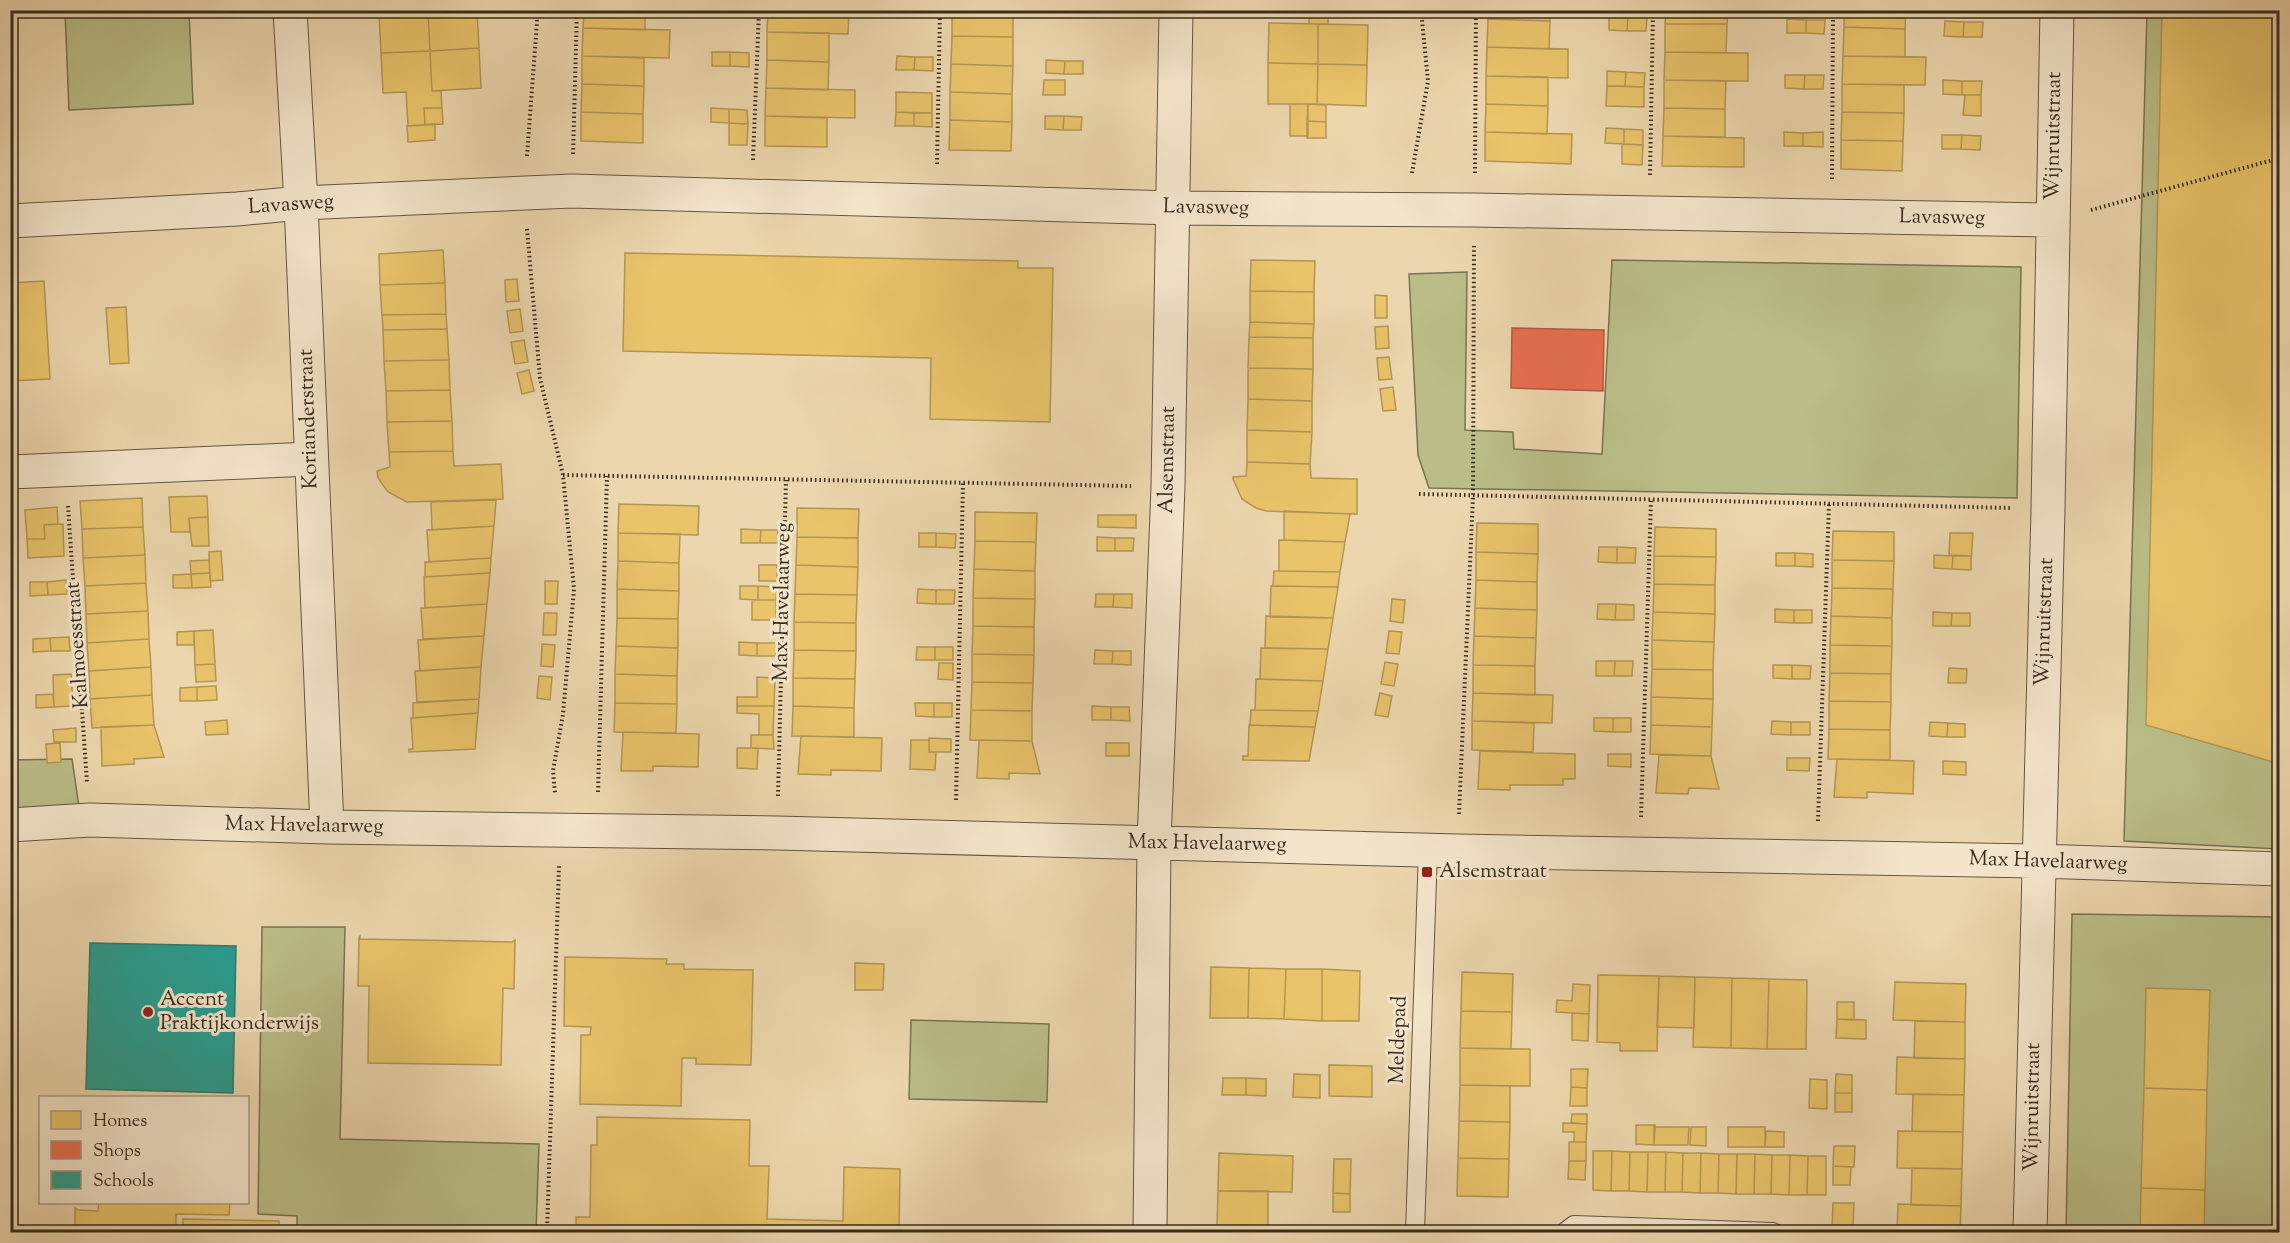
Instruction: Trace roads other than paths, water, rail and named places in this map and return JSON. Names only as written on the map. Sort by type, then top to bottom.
[{"type":"street","name":"Korianderstraat","points":[[290,10],[301,203],[327,827]]},
{"type":"street","name":"Alsemstraat","points":[[1150,1233],[1154,843],[1168,487],[1176,10]]},
{"type":"street","name":"Wijnruitstraat","points":[[2031,1233],[2057,10]]},
{"type":"street","name":"Lavasweg","points":[[10,221],[237,209],[301,203],[572,191],[1174,208],[1649,212],[2053,220]]},
{"type":"street","points":[[10,472],[311,459]]},
{"type":"street","name":"Max Havelaarweg","points":[[10,825],[90,820],[327,827],[777,833],[1443,850],[2039,861],[2280,870]]},
{"type":"lane","name":"Meldepad","points":[[1415,1233],[1443,850]]},
{"type":"lane","points":[[1565,1233],[1574,1225],[1773,1233]]},
{"type":"place","name":"Alsemstraat","points":[[1427,872]]},
{"type":"place","name":"Accent Praktijkonderwijs","points":[[148,1012]]}]
